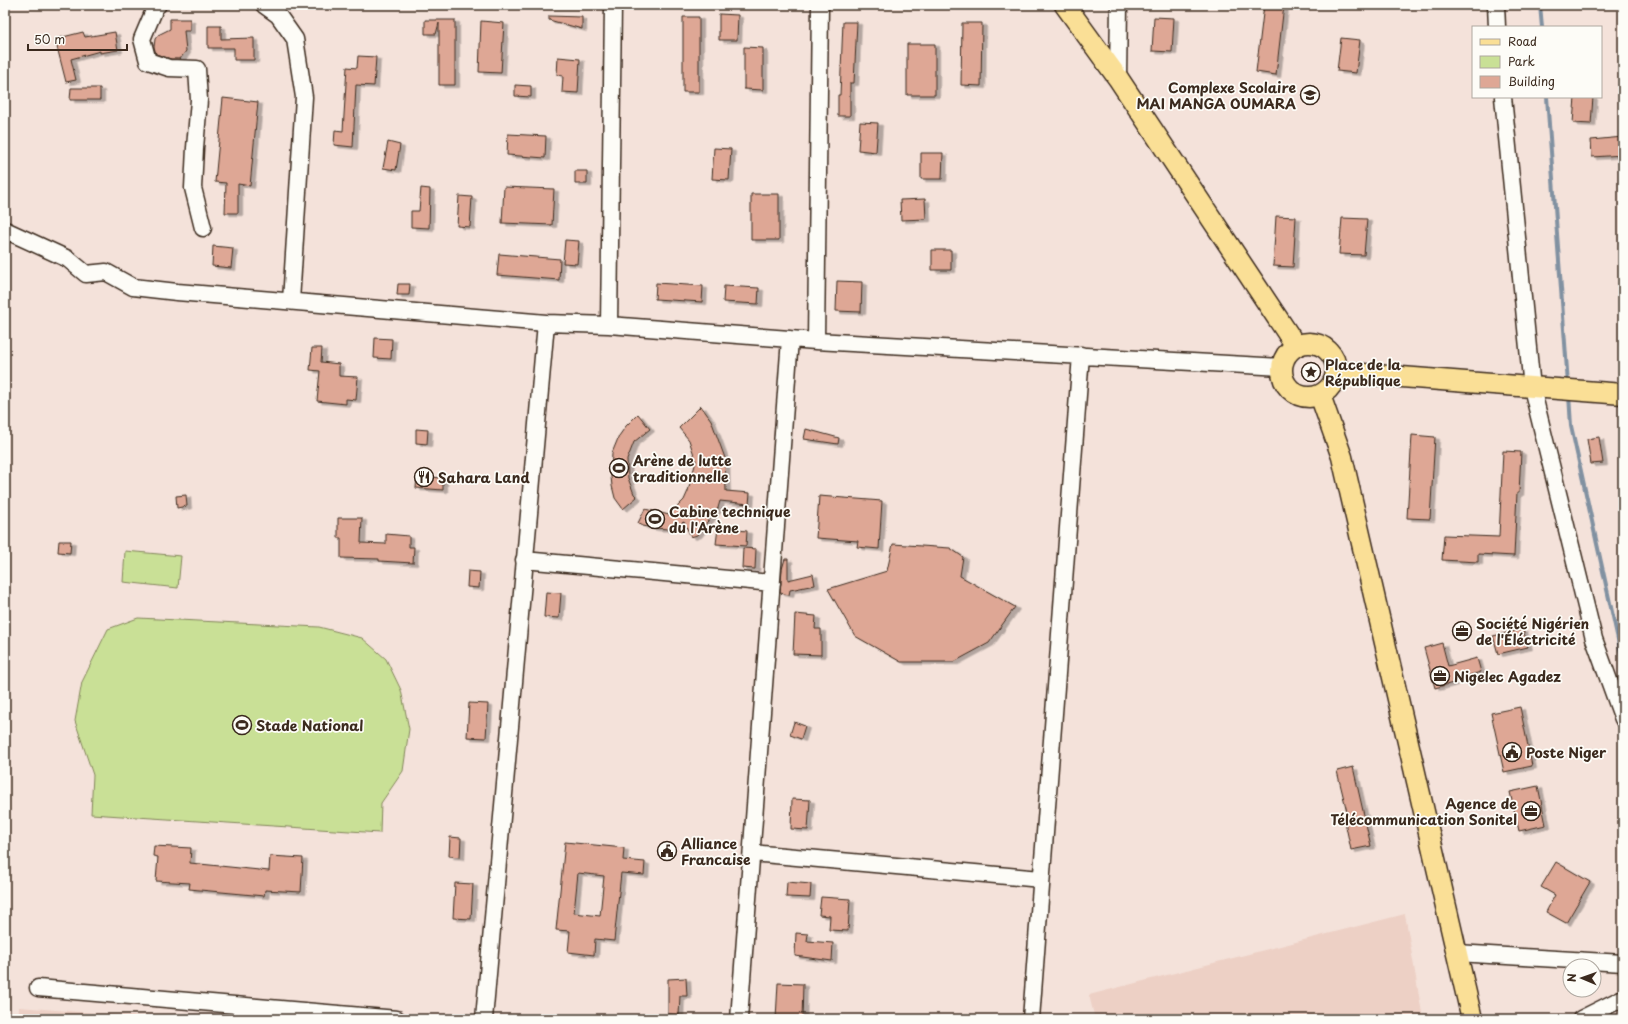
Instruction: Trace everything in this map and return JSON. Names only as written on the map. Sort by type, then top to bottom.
[{"type":"main road","points":[[1065,5],[1118,78],[1296,346]]},
{"type":"main road","points":[[1307,342],[1319,344],[1329,350],[1335,360],[1336,372],[1334,381],[1328,389],[1320,395],[1309,397],[1298,395],[1289,388],[1284,378],[1282,367],[1284,358],[1289,351],[1296,346],[1307,342]]},
{"type":"main road","points":[[1336,372],[1623,394]]},
{"type":"main road","points":[[1320,395],[1342,457],[1472,1019]]},
{"type":"street","points":[[264,5],[278,15],[295,39],[304,97],[291,301]]},
{"type":"street","points":[[609,325],[614,5]]},
{"type":"street","points":[[816,341],[820,5]]},
{"type":"street","points":[[1118,78],[1119,5]]},
{"type":"street","points":[[1496,5],[1497,26]]},
{"type":"street","points":[[156,9],[142,39],[148,61],[169,68],[197,69],[199,100],[193,188],[203,228]]},
{"type":"street","points":[[1502,98],[1532,388],[1594,639],[1623,719]]},
{"type":"street","points":[[5,230],[68,259],[86,274],[106,272],[133,287],[177,292],[546,323],[609,325],[816,341],[1282,367]]},
{"type":"street","points":[[484,1019],[546,323]]},
{"type":"street","points":[[739,1019],[790,339]]},
{"type":"street","points":[[1030,1019],[1081,355]]},
{"type":"street","points":[[524,560],[772,583]]},
{"type":"street","points":[[752,853],[1041,879]]},
{"type":"street","points":[[1457,953],[1623,963]]},
{"type":"street","points":[[38,988],[397,1019]]},
{"type":"street","points":[[1581,1019],[1623,998]]},
{"type":"shaded area","points":[[1405,914],[1423,1019],[1095,1019],[1089,995]]},
{"type":"shaded area","points":[[19,1007],[168,1019],[19,1019]]},
{"type":"green space","points":[[125,551],[181,556],[178,588],[123,582]]},
{"type":"green space","name":"Stade National","points":[[138,618],[319,627],[362,638],[386,659],[401,690],[409,729],[403,771],[381,803],[380,833],[91,814],[93,775],[75,721],[82,682],[108,629]]},
{"type":"building","points":[[1264,5],[1284,5],[1276,75],[1256,72]]},
{"type":"building","points":[[719,14],[738,15],[737,40],[719,40]]},
{"type":"building","points":[[549,16],[582,17],[582,29],[549,20]]},
{"type":"building","points":[[683,17],[699,17],[699,92],[683,92]]},
{"type":"building","points":[[1154,17],[1174,18],[1172,52],[1152,51]]},
{"type":"building","points":[[170,19],[190,19],[190,31],[184,31],[186,51],[180,59],[171,59],[156,54],[154,47],[155,39],[158,35],[170,29]]},
{"type":"building","points":[[425,20],[455,20],[455,85],[439,85],[439,23],[436,34],[425,34]]},
{"type":"building","points":[[481,21],[504,23],[501,73],[479,72]]},
{"type":"building","points":[[843,22],[857,22],[854,83],[850,83],[850,116],[838,116]]},
{"type":"building","points":[[962,23],[982,23],[981,86],[961,85]]},
{"type":"building","points":[[208,26],[221,26],[221,39],[254,38],[254,60],[234,60],[234,48],[208,48]]},
{"type":"building","points":[[83,32],[85,37],[115,32],[118,50],[100,53],[100,51],[71,59],[76,80],[66,82],[55,39]]},
{"type":"building","points":[[1341,38],[1360,40],[1356,73],[1337,71]]},
{"type":"building","points":[[907,44],[935,44],[935,95],[907,95]]},
{"type":"building","points":[[744,47],[763,48],[763,90],[744,89]]},
{"type":"building","points":[[358,56],[376,57],[374,86],[356,85],[353,147],[334,145],[335,130],[343,131],[347,67],[357,68]]},
{"type":"building","points":[[558,57],[580,59],[578,93],[562,92],[563,76],[557,75]]},
{"type":"building","points":[[515,85],[531,86],[531,97],[515,96]]},
{"type":"building","points":[[71,88],[100,88],[100,100],[70,100]]},
{"type":"building","points":[[223,98],[258,102],[250,186],[238,184],[238,213],[225,213],[226,183],[215,182]]},
{"type":"building","points":[[1575,98],[1593,98],[1591,124],[1573,123]]},
{"type":"building","points":[[860,122],[878,123],[876,152],[858,150]]},
{"type":"building","points":[[508,134],[546,136],[545,158],[507,155]]},
{"type":"building","points":[[1623,137],[1623,155],[1592,157],[1591,140]]},
{"type":"building","points":[[388,142],[400,145],[396,170],[383,168]]},
{"type":"building","points":[[714,148],[731,149],[729,180],[712,179]]},
{"type":"building","points":[[921,153],[943,153],[942,179],[921,179]]},
{"type":"building","points":[[575,171],[587,171],[587,184],[575,184]]},
{"type":"building","points":[[504,187],[554,189],[552,225],[502,223]]},
{"type":"building","points":[[421,188],[430,189],[429,228],[411,227],[411,211],[419,211]]},
{"type":"building","points":[[751,194],[779,194],[779,240],[751,240]]},
{"type":"building","points":[[459,196],[472,197],[470,227],[457,226]]},
{"type":"building","points":[[925,199],[926,219],[901,220],[900,200]]},
{"type":"building","points":[[1276,216],[1296,217],[1293,267],[1273,266]]},
{"type":"building","points":[[1342,218],[1367,219],[1364,255],[1339,254]]},
{"type":"building","points":[[565,240],[579,241],[577,264],[563,263]]},
{"type":"building","points":[[213,246],[233,248],[231,268],[212,266]]},
{"type":"building","points":[[932,250],[951,250],[951,270],[932,270]]},
{"type":"building","points":[[499,254],[560,259],[559,280],[497,275]]},
{"type":"building","points":[[837,281],[862,282],[861,312],[836,311]]},
{"type":"building","points":[[656,283],[703,286],[702,302],[655,299]]},
{"type":"building","points":[[398,284],[410,284],[409,295],[397,295]]},
{"type":"building","points":[[724,286],[759,288],[758,304],[723,302]]},
{"type":"building","points":[[375,338],[392,339],[391,359],[374,358]]},
{"type":"building","points":[[312,348],[322,348],[321,362],[339,364],[339,376],[358,377],[356,400],[346,399],[346,404],[317,401],[320,371],[310,370]]},
{"type":"building","points":[[701,406],[711,420],[725,458],[726,491],[750,493],[749,504],[720,501],[718,508],[697,535],[691,537],[684,522],[668,529],[643,526],[638,523],[645,509],[669,515],[684,500],[696,461],[689,440],[679,428]]},
{"type":"building","name":"Arène de lutte traditionnelle","points":[[638,414],[650,429],[634,442],[627,460],[628,478],[634,494],[637,497],[623,509],[615,498],[612,486],[612,453],[619,436],[626,426]]},
{"type":"building","points":[[416,429],[428,430],[427,444],[416,443]]},
{"type":"building","points":[[806,429],[839,438],[838,444],[804,439]]},
{"type":"building","points":[[1412,435],[1435,437],[1430,519],[1407,518]]},
{"type":"building","points":[[1599,437],[1603,463],[1591,464],[1587,439]]},
{"type":"building","points":[[1503,451],[1521,452],[1519,493],[1517,493],[1514,556],[1478,554],[1478,562],[1442,560],[1444,535],[1499,537]]},
{"type":"building","points":[[417,476],[443,478],[443,490],[416,488]]},
{"type":"building","points":[[186,495],[187,506],[177,508],[176,496]]},
{"type":"building","points":[[819,496],[882,501],[879,549],[857,547],[858,541],[816,538]]},
{"type":"building","points":[[338,518],[362,518],[361,543],[386,544],[386,534],[409,536],[409,547],[414,547],[413,563],[379,561],[379,559],[341,558],[341,538],[338,538]]},
{"type":"building","points":[[718,528],[747,531],[746,546],[716,544]]},
{"type":"building","points":[[59,541],[71,541],[70,553],[58,552]]},
{"type":"building","points":[[893,544],[950,548],[963,557],[960,576],[1015,607],[989,643],[954,662],[901,662],[855,636],[828,589],[887,571]]},
{"type":"building","points":[[743,548],[756,549],[755,569],[742,568]]},
{"type":"building","points":[[785,559],[788,559],[788,580],[813,574],[815,585],[790,590],[789,595],[780,593],[782,569]]},
{"type":"building","points":[[468,571],[480,572],[479,588],[467,587]]},
{"type":"building","points":[[546,592],[561,593],[559,618],[544,617]]},
{"type":"building","points":[[795,614],[816,616],[815,629],[821,629],[821,655],[793,654]]},
{"type":"building","points":[[1523,629],[1528,647],[1498,654],[1493,636]]},
{"type":"building","points":[[1442,643],[1448,666],[1477,658],[1481,672],[1452,680],[1453,683],[1435,688],[1424,648]]},
{"type":"building","points":[[469,703],[488,704],[486,738],[467,737]]},
{"type":"building","points":[[1520,707],[1532,766],[1504,772],[1491,713]]},
{"type":"building","points":[[794,722],[805,726],[801,739],[790,735]]},
{"type":"building","points":[[1353,767],[1371,846],[1351,850],[1344,817],[1348,816],[1337,771]]},
{"type":"building","points":[[1538,786],[1546,825],[1519,831],[1510,792]]},
{"type":"building","points":[[792,799],[810,800],[808,830],[791,829]]},
{"type":"building","points":[[450,837],[461,838],[460,857],[449,856]]},
{"type":"building","points":[[565,842],[624,848],[623,860],[645,862],[644,875],[621,873],[614,941],[595,939],[594,955],[568,952],[570,931],[556,930]],"holes":[[[578,873],[604,876],[600,916],[574,913]]]},
{"type":"building","points":[[154,846],[191,848],[190,863],[269,871],[270,856],[303,858],[301,892],[265,890],[264,896],[189,889],[190,883],[156,881],[158,857],[153,856]]},
{"type":"building","points":[[1556,862],[1590,882],[1566,923],[1546,912],[1555,895],[1541,887]]},
{"type":"building","points":[[787,882],[811,884],[810,898],[786,897]]},
{"type":"building","points":[[455,883],[473,884],[471,919],[453,918]]},
{"type":"building","points":[[821,897],[850,899],[848,931],[829,930],[830,916],[819,915]]},
{"type":"building","points":[[796,933],[808,934],[807,941],[833,943],[832,961],[795,956]]},
{"type":"building","points":[[686,978],[687,996],[680,996],[679,1015],[668,1014],[668,979]]},
{"type":"building","points":[[778,983],[803,984],[802,1019],[776,1019]]},
{"type":"waterway","points":[[1540,5],[1542,26]]},
{"type":"waterway","points":[[1547,98],[1568,384]]},
{"type":"waterway","points":[[1569,395],[1571,426],[1623,662]]},
{"type":"place","name":"Complexe Scolaire MAI MANGA OUMARA","points":[[1310,95]]},
{"type":"place","name":"Place de la République","points":[[1311,372]]},
{"type":"place","name":"Arène de lutte traditionnelle","points":[[619,468]]},
{"type":"place","name":"Sahara Land","points":[[424,477]]},
{"type":"place","name":"Cabine technique du l'Arène","points":[[655,519]]},
{"type":"place","name":"Société Nigérien de l'Éléctricité","points":[[1462,631]]},
{"type":"place","name":"Nigelec Agadez","points":[[1440,676]]},
{"type":"place","name":"Stade National","points":[[242,725]]},
{"type":"place","name":"Poste Niger","points":[[1512,752]]},
{"type":"place","name":"Agence de Télécommunication Sonitel","points":[[1531,811]]},
{"type":"place","name":"Alliance Francaise","points":[[667,851]]}]
